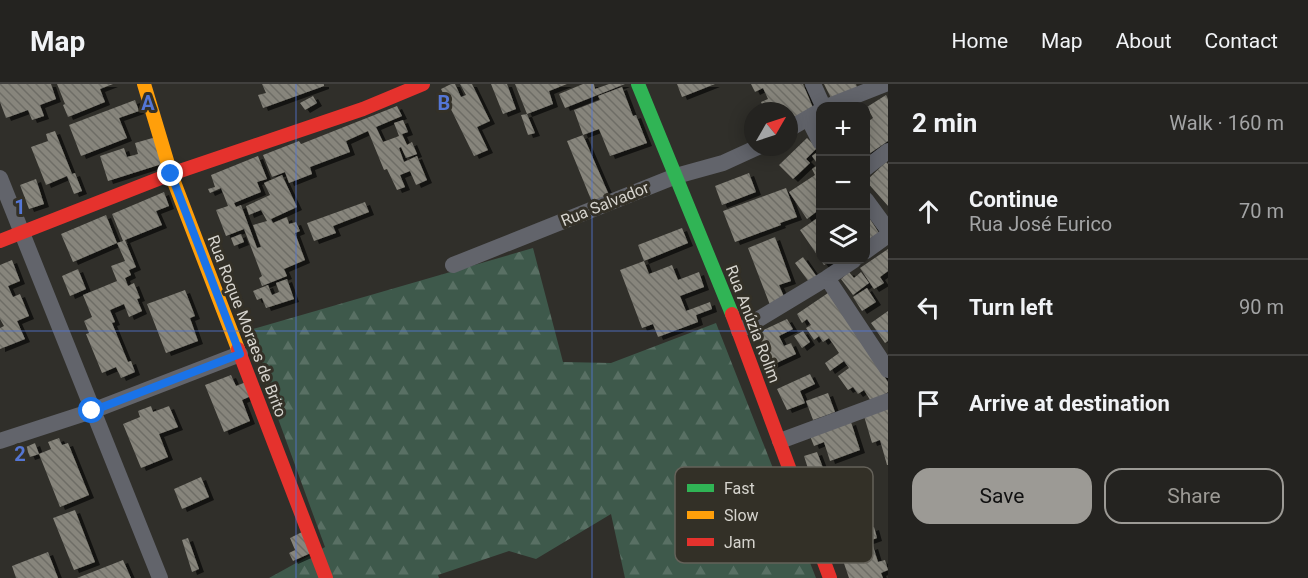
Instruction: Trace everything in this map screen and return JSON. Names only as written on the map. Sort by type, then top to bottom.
[{"type":"street","name":"Rua Roque Moraes de Brito","points":[[144,84],[171,174],[326,578]]},
{"type":"street","points":[[0,241],[171,174],[363,109],[423,84]]},
{"type":"street","name":"Rua Anúzia Rolim","points":[[638,84],[739,331],[789,467]]},
{"type":"street","points":[[813,84],[821,102]]},
{"type":"street","points":[[840,102],[885,84]]},
{"type":"street","points":[[798,124],[814,114]]},
{"type":"street","points":[[870,165],[888,151]]},
{"type":"street","name":"Rua Salvador","points":[[453,265],[676,176],[723,163],[744,153]]},
{"type":"street","points":[[0,178],[160,578]]},
{"type":"street","points":[[870,205],[888,230]]},
{"type":"street","points":[[870,248],[888,236]]},
{"type":"street","points":[[739,331],[848,264]]},
{"type":"street","points":[[827,278],[888,370]]},
{"type":"street","points":[[0,441],[92,411],[240,354]]},
{"type":"street","points":[[780,441],[888,401]]},
{"type":"street","name":"Rua Anúzia Rolim","points":[[825,563],[830,578]]},
{"type":"green space","points":[[533,248],[563,362],[611,363],[716,323],[772,467],[675,467],[675,563],[810,563],[816,578],[625,578],[611,514],[536,559],[509,551],[438,575],[439,578],[269,578],[325,547],[246,331]]},
{"type":"building","points":[[0,84],[51,84],[56,99],[40,105],[44,116],[32,120],[28,110],[6,118],[0,102]]},
{"type":"building","points":[[57,84],[113,84],[100,89],[105,102],[68,117]]},
{"type":"building","points":[[262,84],[324,84],[324,86],[263,108],[258,95],[266,93]]},
{"type":"building","points":[[455,84],[461,97],[466,95],[460,84],[472,84],[490,121],[477,127],[488,150],[474,156],[441,89]]},
{"type":"building","points":[[491,84],[507,84],[516,109],[503,114]]},
{"type":"building","points":[[515,84],[567,84],[549,91],[553,104],[527,114]]},
{"type":"building","points":[[583,84],[594,84],[595,89],[609,84],[625,84],[565,108],[559,94]]},
{"type":"building","points":[[677,84],[715,84],[682,97]]},
{"type":"building","points":[[751,84],[803,84],[814,110],[798,116],[798,102],[761,102],[768,99],[763,88],[755,92]]},
{"type":"building","points":[[824,84],[856,84],[858,90],[832,100]]},
{"type":"building","points":[[622,87],[647,143],[610,156],[599,129],[583,135],[574,110],[600,100],[598,96]]},
{"type":"building","points":[[886,95],[888,99],[888,141],[870,153],[870,120],[873,118],[870,105]]},
{"type":"building","points":[[313,96],[317,103],[305,110],[300,103]]},
{"type":"building","points":[[135,100],[139,111],[119,118],[127,138],[81,156],[69,125]]},
{"type":"building","points":[[397,106],[402,116],[376,127],[383,142],[399,136],[394,123],[403,120],[408,132],[402,134],[407,145],[412,142],[417,154],[406,158],[401,147],[399,148],[404,162],[417,156],[427,180],[416,185],[410,171],[400,175],[405,187],[397,190],[387,169],[384,170],[368,131],[346,141],[350,152],[310,167],[312,174],[289,183],[285,172],[272,177],[263,155],[299,141],[301,144]]},
{"type":"building","points":[[527,114],[535,133],[528,135],[521,115]]},
{"type":"building","points":[[55,131],[72,174],[75,173],[82,191],[74,194],[67,176],[46,185],[31,147],[48,141],[46,134]]},
{"type":"building","points":[[583,135],[609,195],[592,202],[567,141]]},
{"type":"building","points":[[156,137],[165,163],[108,181],[100,156],[124,148],[127,157],[138,154],[135,143]]},
{"type":"building","points":[[807,138],[816,149],[806,159],[810,163],[793,179],[779,165],[788,156],[798,156],[798,147]]},
{"type":"building","points":[[258,156],[267,179],[257,182],[261,192],[234,203],[236,207],[241,205],[257,248],[261,247],[253,225],[267,221],[261,210],[249,215],[246,206],[270,195],[264,183],[282,175],[297,207],[271,219],[273,223],[287,217],[289,224],[296,222],[300,231],[295,233],[305,260],[284,269],[287,276],[262,286],[259,278],[262,276],[244,229],[226,236],[216,210],[228,206],[221,188],[210,193],[208,189],[215,187],[211,175]]},
{"type":"building","points":[[886,162],[888,164],[888,206],[870,186],[870,177]]},
{"type":"building","points":[[816,166],[816,212],[807,219],[789,192],[815,175],[812,169]]},
{"type":"building","points":[[749,173],[756,192],[722,205],[715,186]]},
{"type":"building","points":[[36,179],[44,204],[29,209],[20,185]]},
{"type":"building","points":[[786,188],[797,217],[735,242],[723,211]]},
{"type":"building","points":[[164,192],[169,206],[156,211],[162,225],[125,240],[136,267],[129,270],[131,275],[125,278],[128,286],[134,283],[142,311],[129,317],[124,304],[110,310],[115,322],[112,323],[128,362],[131,361],[135,372],[121,378],[116,367],[102,373],[86,334],[89,333],[84,321],[92,317],[83,295],[117,281],[111,266],[125,261],[117,243],[123,241],[112,214]]},
{"type":"building","points":[[365,202],[369,212],[333,226],[336,233],[314,241],[307,223]]},
{"type":"building","points":[[106,215],[117,243],[73,262],[61,234]]},
{"type":"building","points":[[816,219],[816,253],[800,230]]},
{"type":"building","points":[[870,219],[879,233],[870,239]]},
{"type":"building","points":[[682,228],[688,243],[644,261],[638,245]]},
{"type":"building","points":[[241,234],[244,242],[234,246],[231,238]]},
{"type":"building","points":[[775,237],[791,281],[779,285],[785,299],[770,305],[748,248]]},
{"type":"building","points":[[888,249],[888,271],[880,277],[884,283],[874,289],[860,268],[870,264],[870,261]]},
{"type":"building","points":[[803,257],[817,277],[809,282],[795,263]]},
{"type":"building","points":[[12,260],[20,281],[8,286],[13,297],[20,294],[29,316],[17,321],[25,339],[0,349],[0,328],[4,326],[0,319],[0,265]]},
{"type":"building","points":[[644,261],[649,274],[672,265],[678,280],[699,272],[704,287],[680,296],[686,311],[710,302],[712,309],[696,315],[698,322],[658,337],[653,324],[642,328],[620,270]]},
{"type":"building","points":[[78,269],[86,289],[70,296],[62,276]]},
{"type":"building","points":[[849,272],[854,278],[861,272],[869,283],[853,295],[841,279]]},
{"type":"building","points":[[287,279],[294,299],[266,308],[262,298],[257,300],[253,291],[268,285],[272,295],[279,292],[276,283]]},
{"type":"building","points":[[867,288],[876,302],[862,311],[853,297]]},
{"type":"building","points":[[185,290],[195,316],[190,318],[198,341],[166,353],[147,304]]},
{"type":"building","points":[[828,293],[888,382],[888,392],[872,403],[864,390],[858,394],[853,387],[848,390],[838,376],[849,368],[844,361],[830,371],[825,363],[839,353],[829,338],[823,342],[819,336],[814,340],[806,328],[811,325],[807,319],[802,323],[797,314]]},
{"type":"building","points":[[888,311],[888,341],[885,343],[871,323]]},
{"type":"building","points":[[787,319],[793,329],[779,336],[784,346],[791,343],[796,354],[770,366],[765,355],[768,354],[757,333]]},
{"type":"building","points":[[803,331],[810,342],[802,348],[794,336]]},
{"type":"building","points":[[810,374],[815,384],[800,391],[805,403],[787,410],[777,389]]},
{"type":"building","points":[[231,375],[236,386],[246,382],[251,396],[242,400],[250,421],[224,432],[205,385]]},
{"type":"building","points":[[828,393],[835,412],[813,420],[806,401]]},
{"type":"building","points":[[151,406],[153,412],[169,406],[178,427],[159,434],[168,457],[141,468],[123,424],[140,417],[138,411]]},
{"type":"building","points":[[888,409],[887,465],[880,440],[872,443],[864,416]]},
{"type":"building","points":[[851,422],[860,450],[830,461],[824,442],[814,446],[810,436]]},
{"type":"building","points":[[59,438],[62,445],[68,443],[89,495],[60,507],[39,454],[51,449],[48,442]]},
{"type":"building","points":[[35,443],[39,454],[30,457],[26,447]]},
{"type":"building","points":[[817,452],[823,467],[808,467],[804,456]]},
{"type":"building","points":[[201,477],[209,497],[182,509],[174,489]]},
{"type":"building","points":[[75,510],[95,562],[74,570],[53,518]]},
{"type":"building","points":[[873,527],[877,538],[873,539]]},
{"type":"building","points":[[304,531],[313,552],[293,561],[289,553],[295,550],[290,538]]},
{"type":"building","points":[[188,538],[199,569],[192,572],[182,540]]},
{"type":"building","points":[[873,546],[878,562],[885,560],[888,570],[881,573],[883,578],[849,578],[844,563],[873,563]]},
{"type":"building","points":[[48,552],[58,578],[16,578],[12,566]]},
{"type":"building","points":[[123,560],[131,578],[77,578]]},
{"type":"traffic: fast","points":[[638,84],[732,314]]},
{"type":"traffic: slow","points":[[144,84],[171,174],[238,349]]},
{"type":"traffic: jam","points":[[0,241],[171,174],[363,109],[423,84]]},
{"type":"traffic: jam","points":[[732,314],[789,467]]},
{"type":"traffic: jam","points":[[238,349],[326,578]]},
{"type":"traffic: jam","points":[[824,563],[830,578]]},
{"type":"route","points":[[92,411],[240,354],[171,174]]}]
